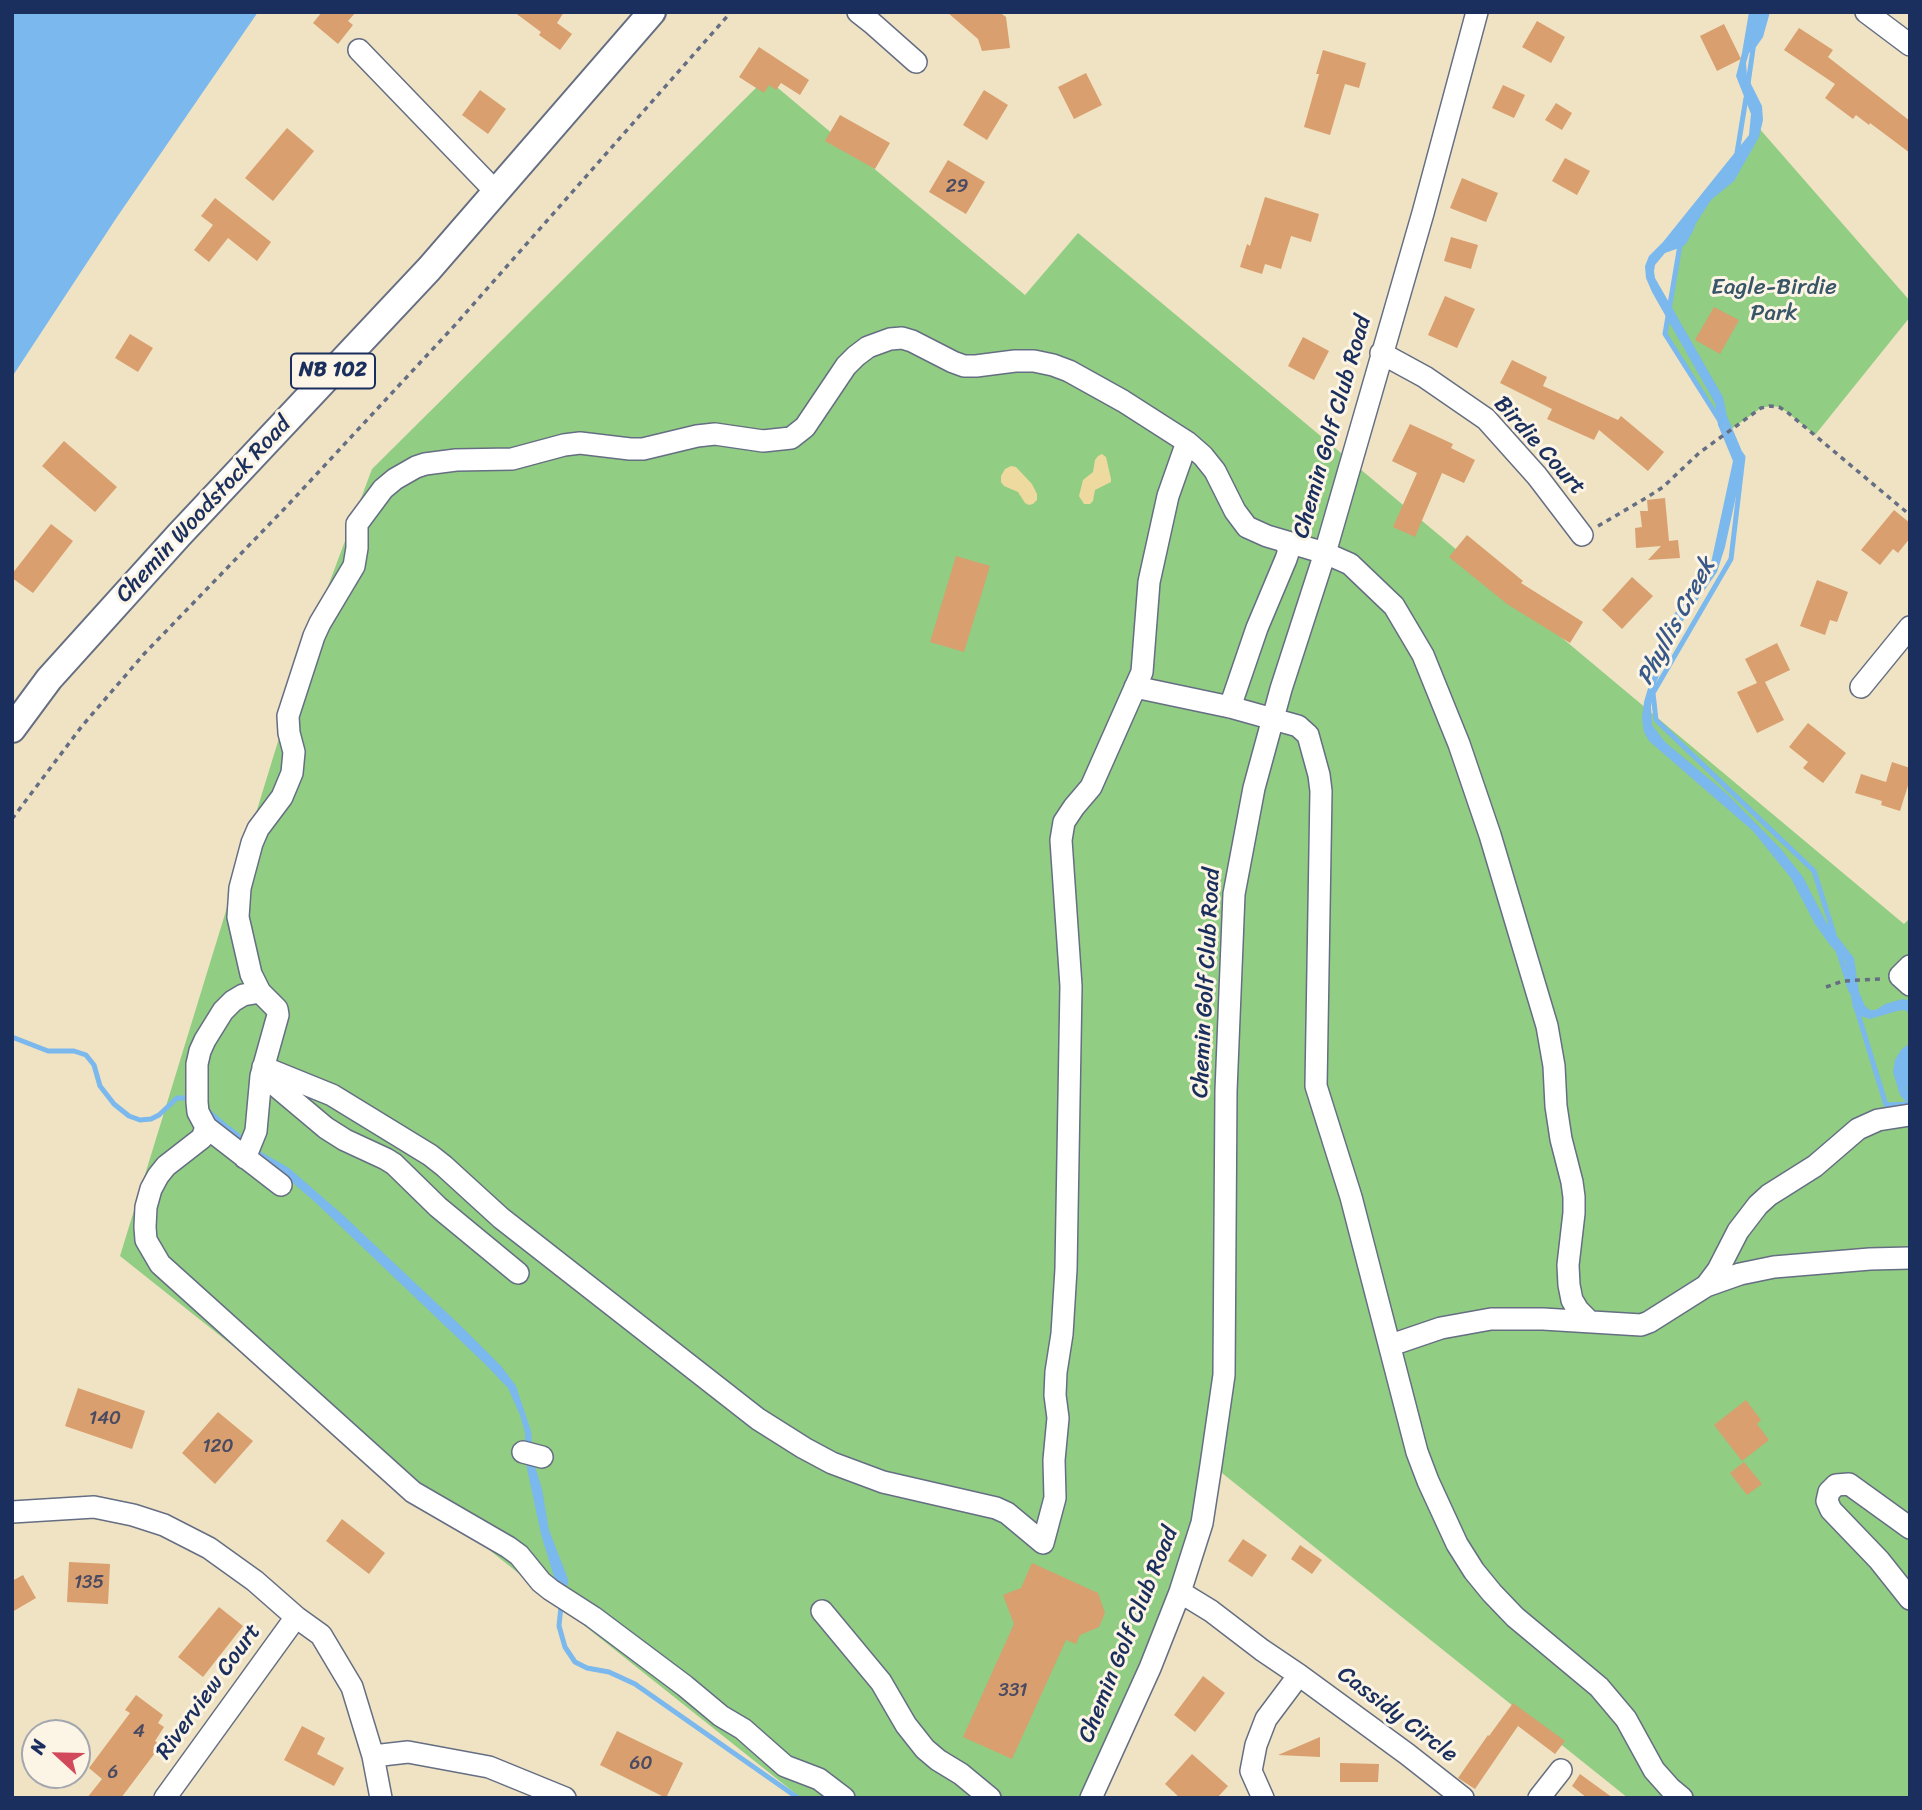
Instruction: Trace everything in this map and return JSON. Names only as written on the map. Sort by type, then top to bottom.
[{"type":"main road","name":"Chemin Woodstock Road","points":[[12,729],[49,679],[429,270],[652,12]]},
{"type":"street","points":[[858,12],[916,62]]},
{"type":"street","name":"Chemin Golf Club Road","points":[[1091,1798],[1150,1668],[1180,1592],[1202,1523],[1224,1375],[1226,1091],[1234,894],[1254,788],[1423,213],[1477,12]]},
{"type":"street","points":[[1866,12],[1910,45]]},
{"type":"street","points":[[359,50],[496,192]]},
{"type":"street","points":[[249,1150],[263,1067],[278,1015],[277,1009],[260,992],[251,974],[238,917],[240,888],[258,829],[282,797],[292,773],[294,752],[288,716],[291,703],[320,623],[354,566],[357,556],[357,524],[383,489],[416,467],[439,462],[512,458],[580,443],[643,449],[715,434],[763,441],[791,438],[806,427],[846,366],[856,356],[868,347],[890,339],[902,338],[964,366],[1034,361],[1069,371],[1123,401],[1187,442],[1203,456],[1215,471],[1235,512],[1247,527],[1350,564],[1394,606],[1423,655],[1459,744],[1490,835],[1547,1026],[1561,1139],[1574,1197],[1569,1285],[1572,1300],[1589,1321]]},
{"type":"street","name":"Birdie Court","points":[[1381,353],[1425,377],[1486,419],[1537,476],[1581,535]]},
{"type":"street","points":[[263,1067],[332,1095],[419,1148],[444,1166],[501,1219],[758,1419],[804,1448],[850,1471],[907,1489],[996,1508],[1007,1513],[1043,1543],[1055,1498],[1054,1460],[1058,1418],[1056,1372],[1062,1334],[1066,1269],[1071,986],[1061,840],[1064,822],[1091,787],[1142,672],[1149,582],[1168,496],[1187,442]]},
{"type":"street","points":[[1230,707],[1257,628],[1289,550],[1284,541]]},
{"type":"street","points":[[1861,687],[1910,627]]},
{"type":"street","points":[[1135,687],[1230,707],[1298,726],[1308,735],[1319,775],[1316,1086],[1352,1197],[1421,1462],[1457,1544],[1474,1571],[1515,1617],[1606,1695],[1626,1720],[1654,1770],[1682,1798]]},
{"type":"street","points":[[1910,967],[1900,975],[1910,985]]},
{"type":"street","points":[[260,992],[243,995],[233,1001],[223,1011],[205,1040],[200,1051],[196,1080],[198,1112],[206,1127],[249,1150],[281,1185]]},
{"type":"street","points":[[263,1067],[276,1086],[326,1128],[386,1159],[438,1207],[518,1273]]},
{"type":"street","points":[[1706,1286],[1718,1270],[1747,1217],[1769,1195],[1815,1166],[1858,1129],[1878,1120],[1910,1115]]},
{"type":"street","points":[[206,1127],[202,1138],[166,1166],[151,1189],[146,1208],[146,1240],[160,1264],[413,1492],[508,1547],[519,1555],[551,1590],[593,1617],[721,1716],[743,1729],[785,1766],[819,1779],[844,1798]]},
{"type":"street","points":[[400,1170],[419,1148]]},
{"type":"street","points":[[1391,1345],[1441,1328],[1491,1319],[1641,1325],[1706,1286],[1740,1274],[1774,1267],[1910,1258]]},
{"type":"street","points":[[1910,1528],[1849,1484],[1836,1485],[1829,1492],[1827,1501],[1831,1510],[1879,1560],[1910,1599]]},
{"type":"street","points":[[12,1512],[94,1507],[133,1516],[164,1525],[209,1548],[255,1581],[321,1635],[352,1687],[373,1756],[381,1798]]},
{"type":"street","name":"Cassidy Circle","points":[[1180,1592],[1211,1611],[1408,1754],[1463,1798]]},
{"type":"street","points":[[822,1611],[881,1682],[906,1725],[925,1749],[990,1798]]},
{"type":"street","name":"Riverview Court","points":[[165,1798],[296,1617]]},
{"type":"street","name":"Cassidy Circle","points":[[1262,1798],[1251,1770],[1256,1745],[1266,1719],[1298,1675]]},
{"type":"street","points":[[373,1756],[408,1752],[489,1767],[565,1798]]},
{"type":"street","points":[[1539,1798],[1561,1770]]},
{"type":"path","points":[[12,819],[82,726],[144,654],[287,506],[456,324],[731,12]]},
{"type":"path","points":[[1581,535],[1655,492],[1699,453],[1761,408],[1770,406],[1787,412],[1910,515]]},
{"type":"path","points":[[1826,987],[1843,981],[1862,980]]},
{"type":"green space","points":[[766,78],[1025,295],[1078,233],[1904,924],[1910,918],[1910,1798],[1628,1798],[1212,1465],[1202,1523],[1091,1798],[801,1798],[120,1256],[315,621],[372,469]]},
{"type":"green space","name":"Eagle-Birdie Park","points":[[1758,127],[1910,301],[1910,317],[1815,435],[1787,412],[1770,406],[1761,408],[1727,432],[1665,334],[1679,247]]},
{"type":"sand","points":[[1102,454],[1106,457],[1111,482],[1095,490],[1093,501],[1084,504],[1079,496],[1083,480],[1093,472],[1095,460]]},
{"type":"sand","points":[[1016,467],[1032,484],[1037,494],[1037,500],[1033,504],[1025,503],[1018,492],[1001,482],[1005,469]]},
{"type":"water","points":[[12,12],[258,12],[117,217],[12,377]]},
{"type":"water","points":[[1749,12],[1770,12],[1763,37],[1749,53],[1746,63],[1747,76],[1762,106],[1763,120],[1759,137],[1734,181],[1700,209],[1686,244],[1665,253],[1655,265],[1654,271],[1655,278],[1723,397],[1727,416],[1741,449],[1743,464],[1717,572],[1678,628],[1656,683],[1651,706],[1652,725],[1665,742],[1726,793],[1781,849],[1803,877],[1826,922],[1854,958],[1859,992],[1865,1006],[1876,1010],[1885,1004],[1903,999],[1910,1001],[1910,1014],[1905,1010],[1897,1011],[1870,1019],[1861,1016],[1853,1008],[1845,961],[1815,924],[1791,878],[1753,831],[1649,741],[1644,732],[1644,702],[1662,641],[1677,609],[1711,563],[1733,461],[1718,425],[1715,403],[1652,292],[1646,278],[1645,266],[1649,256],[1749,135],[1751,114],[1736,76]]},
{"type":"water","points":[[1910,1043],[1910,1079],[1907,1088],[1910,1093],[1910,1106],[1900,1095],[1893,1072],[1895,1060],[1901,1050]]},
{"type":"water","points":[[230,1126],[263,1153],[289,1168],[343,1215],[462,1327],[501,1366],[516,1386],[531,1431],[534,1463],[542,1489],[549,1530],[568,1579],[565,1590],[558,1590],[541,1534],[525,1459],[525,1433],[508,1388],[315,1202],[280,1172],[224,1133]]},
{"type":"building","points":[[322,12],[356,12],[348,21],[353,25],[338,44],[313,23]]},
{"type":"building","points":[[514,12],[564,12],[557,23],[572,34],[560,50]]},
{"type":"building","points":[[947,12],[999,12],[1006,17],[1010,48],[982,51],[978,39]]},
{"type":"building","points":[[1537,21],[1565,37],[1551,63],[1522,47]]},
{"type":"building","points":[[1724,24],[1741,59],[1717,71],[1700,36]]},
{"type":"building","points":[[1799,28],[1833,50],[1828,57],[1910,121],[1910,153],[1870,123],[1869,125],[1856,115],[1853,119],[1825,98],[1835,84],[1784,50]]},
{"type":"building","points":[[759,47],[809,80],[800,95],[781,83],[776,90],[769,85],[764,93],[739,77]]},
{"type":"building","points":[[1323,50],[1366,63],[1359,88],[1345,84],[1330,135],[1304,127]]},
{"type":"building","points":[[1086,73],[1102,105],[1074,119],[1058,87]]},
{"type":"building","points":[[1503,85],[1525,95],[1514,118],[1492,108]]},
{"type":"building","points":[[480,90],[506,109],[488,134],[462,115]]},
{"type":"building","points":[[984,90],[1008,105],[987,140],[963,125]]},
{"type":"building","points":[[1556,103],[1572,113],[1562,130],[1545,120]]},
{"type":"building","points":[[840,115],[890,143],[875,169],[825,141]]},
{"type":"building","points":[[287,128],[314,151],[273,201],[245,178]]},
{"type":"building","points":[[1565,158],[1590,171],[1577,195],[1552,181]]},
{"type":"building","points":[[948,160],[985,182],[966,214],[929,192]]},
{"type":"building","points":[[1462,178],[1498,193],[1486,222],[1450,208]]},
{"type":"building","points":[[1265,197],[1319,214],[1311,242],[1291,236],[1281,269],[1265,264],[1262,274],[1240,267],[1247,244],[1250,246]]},
{"type":"building","points":[[215,198],[271,242],[257,261],[228,238],[209,262],[194,250],[213,225],[201,216]]},
{"type":"building","points":[[1451,237],[1478,245],[1471,269],[1444,261]]},
{"type":"building","points":[[1445,296],[1475,309],[1457,348],[1428,335]]},
{"type":"building","points":[[1714,307],[1739,320],[1720,354],[1695,340]]},
{"type":"building","points":[[130,334],[153,348],[138,372],[115,358]]},
{"type":"building","points":[[1303,337],[1329,351],[1314,380],[1288,366]]},
{"type":"building","points":[[1512,360],[1547,377],[1543,386],[1618,420],[1621,416],[1664,452],[1648,471],[1599,430],[1594,440],[1547,419],[1552,409],[1500,383]]},
{"type":"building","points":[[1410,424],[1453,444],[1451,448],[1475,460],[1464,483],[1442,473],[1415,537],[1393,527],[1417,473],[1392,461]]},
{"type":"building","points":[[64,441],[117,487],[95,512],[42,466]]},
{"type":"building","points":[[1665,498],[1669,541],[1678,540],[1680,558],[1648,560],[1661,546],[1636,548],[1635,528],[1642,527],[1640,511],[1648,511],[1647,500]]},
{"type":"building","points":[[1894,510],[1910,523],[1910,538],[1898,553],[1893,549],[1880,565],[1861,550]]},
{"type":"building","points":[[51,524],[73,541],[33,593],[12,578],[12,574]]},
{"type":"building","points":[[1467,535],[1523,581],[1521,583],[1583,622],[1570,643],[1507,604],[1449,557]]},
{"type":"building","points":[[956,556],[990,566],[964,652],[930,642]]},
{"type":"building","points":[[1632,577],[1653,596],[1622,629],[1602,610]]},
{"type":"building","points":[[1817,580],[1848,592],[1837,622],[1830,620],[1825,635],[1800,626]]},
{"type":"building","points":[[1777,643],[1790,670],[1765,682],[1784,720],[1757,733],[1737,692],[1757,683],[1745,659]]},
{"type":"building","points":[[1808,723],[1846,753],[1823,783],[1803,768],[1808,762],[1789,747]]},
{"type":"building","points":[[1892,762],[1910,768],[1910,779],[1900,811],[1881,805],[1882,801],[1855,793],[1861,774],[1886,782]]},
{"type":"building","points":[[78,1388],[145,1411],[132,1449],[65,1426]]},
{"type":"building","points":[[1746,1400],[1761,1420],[1757,1424],[1769,1440],[1742,1461],[1714,1425]]},
{"type":"building","points":[[218,1412],[253,1441],[215,1484],[182,1453]]},
{"type":"building","points":[[1744,1462],[1762,1484],[1747,1495],[1730,1473]]},
{"type":"building","points":[[342,1519],[385,1553],[369,1574],[326,1541]]},
{"type":"building","points":[[1243,1539],[1267,1555],[1252,1577],[1228,1561]]},
{"type":"building","points":[[1300,1545],[1322,1560],[1312,1574],[1291,1559]]},
{"type":"building","points":[[69,1562],[110,1564],[108,1604],[67,1602]]},
{"type":"building","points":[[1032,1563],[1098,1593],[1105,1613],[1099,1627],[1080,1635],[1076,1644],[1066,1640],[1012,1759],[963,1737],[1014,1624],[1003,1595],[1021,1588]]},
{"type":"building","points":[[23,1575],[36,1598],[12,1612],[12,1581]]},
{"type":"building","points":[[219,1607],[243,1626],[203,1677],[178,1657]]},
{"type":"building","points":[[1203,1676],[1225,1693],[1195,1732],[1174,1715]]},
{"type":"building","points":[[136,1695],[163,1715],[158,1723],[164,1727],[155,1741],[161,1745],[121,1798],[87,1798],[102,1779],[91,1770],[91,1765],[130,1713],[125,1710]]},
{"type":"building","points":[[1513,1703],[1565,1741],[1555,1754],[1518,1726],[1475,1789],[1458,1778]]},
{"type":"building","points":[[302,1726],[325,1738],[317,1754],[344,1768],[334,1786],[284,1760]]},
{"type":"building","points":[[617,1731],[683,1763],[666,1798],[600,1765]]},
{"type":"building","points":[[1320,1737],[1320,1757],[1278,1755]]},
{"type":"building","points":[[1192,1754],[1228,1786],[1217,1798],[1180,1798],[1165,1784]]},
{"type":"building","points":[[1340,1763],[1379,1764],[1378,1782],[1340,1782]]},
{"type":"building","points":[[1580,1774],[1613,1798],[1587,1798],[1572,1786]]},
{"type":"waterway","name":"Phyllis Creek","points":[[1748,84],[1754,42]]},
{"type":"waterway","name":"Phyllis Creek","points":[[1737,153],[1746,98]]},
{"type":"waterway","name":"Phyllis Creek","points":[[1694,222],[1708,200]]},
{"type":"waterway","name":"Phyllis Creek","points":[[1680,245],[1665,334],[1720,421]]},
{"type":"waterway","name":"Phyllis Creek","points":[[1738,450],[1743,457],[1731,559],[1653,693],[1656,720],[1814,871],[1834,934]]},
{"type":"waterway","name":"Phyllis Creek","points":[[1838,950],[1851,991]]},
{"type":"waterway","name":"Phyllis Creek","points":[[1856,1007],[1886,1105],[1910,1104]]},
{"type":"waterway","points":[[12,1037],[48,1051],[74,1051],[86,1055],[94,1065],[100,1086],[114,1104],[129,1116],[140,1120],[159,1115],[177,1098],[187,1098]]},
{"type":"waterway","points":[[208,1111],[232,1132]]},
{"type":"waterway","points":[[561,1606],[559,1626],[565,1647],[575,1662],[587,1668],[609,1672],[635,1684],[798,1798]]}]
